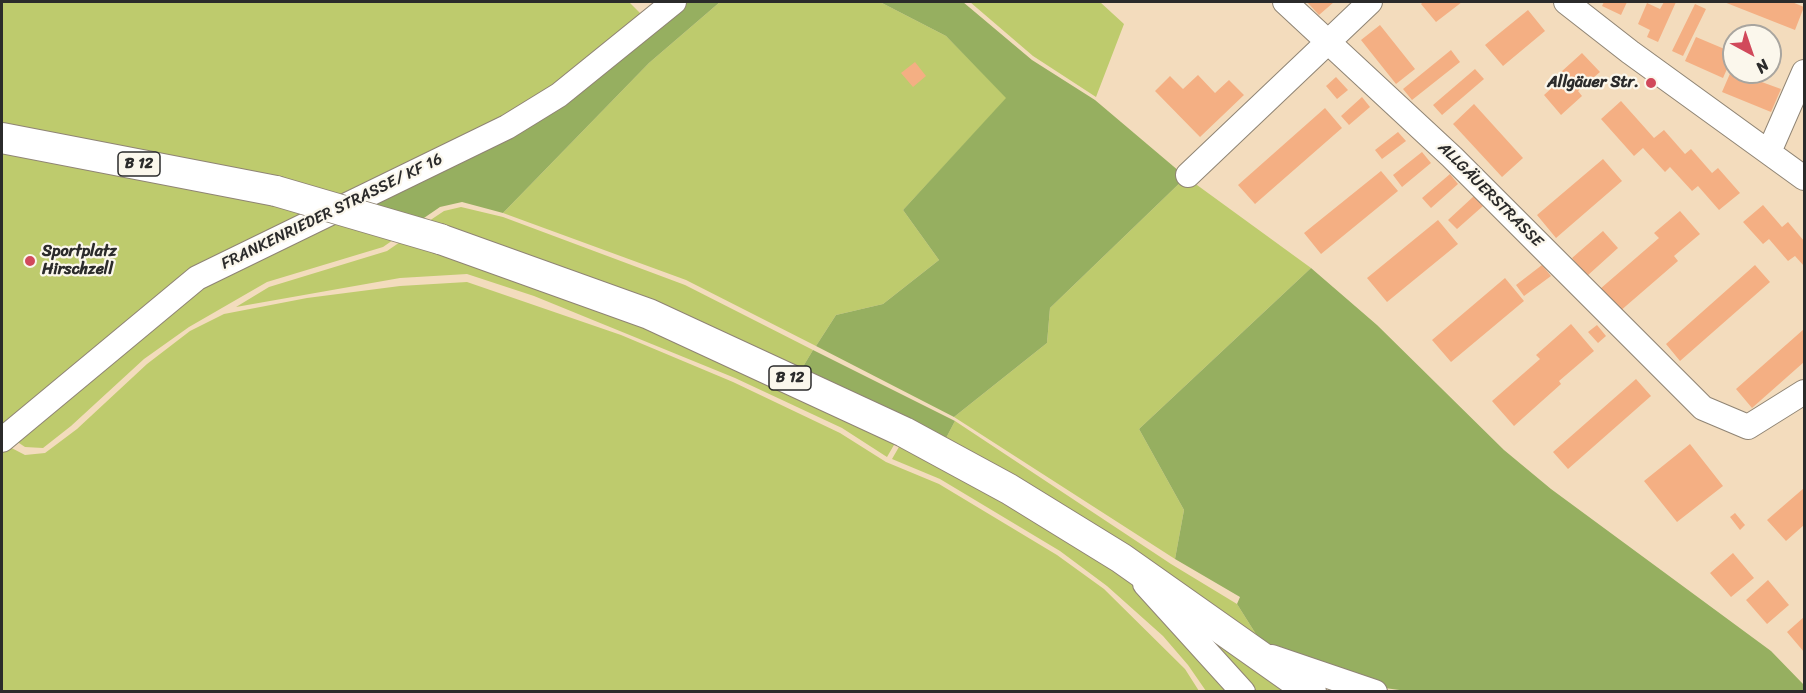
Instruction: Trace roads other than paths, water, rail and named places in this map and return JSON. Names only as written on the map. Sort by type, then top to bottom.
[{"type":"main road","name":"B 12","points":[[2,138],[276,191],[440,239],[649,314],[751,359],[904,432],[1009,489],[1121,558],[1311,692]]},
{"type":"street","name":"FRANKENRIEDER STRASSE/ KF 16","points":[[2,440],[197,278],[507,127],[559,94],[674,2]]},
{"type":"street","points":[[1286,2],[1328,42]]},
{"type":"street","points":[[1188,175],[1370,2]]},
{"type":"street","points":[[1566,2],[1630,52],[1804,178]]},
{"type":"street","name":"ALLGÄUERSTRASSE","points":[[1328,42],[1452,157],[1703,408],[1748,427],[1804,392]]},
{"type":"street","points":[[1769,152],[1804,72]]},
{"type":"street","points":[[1121,558],[1243,692]]},
{"type":"street","points":[[1257,652],[1375,692]]},
{"type":"place","name":"Allgäuer Str.","points":[[1651,83]]},
{"type":"place","name":"Sportplatz Hirschzell","points":[[30,261]]}]
